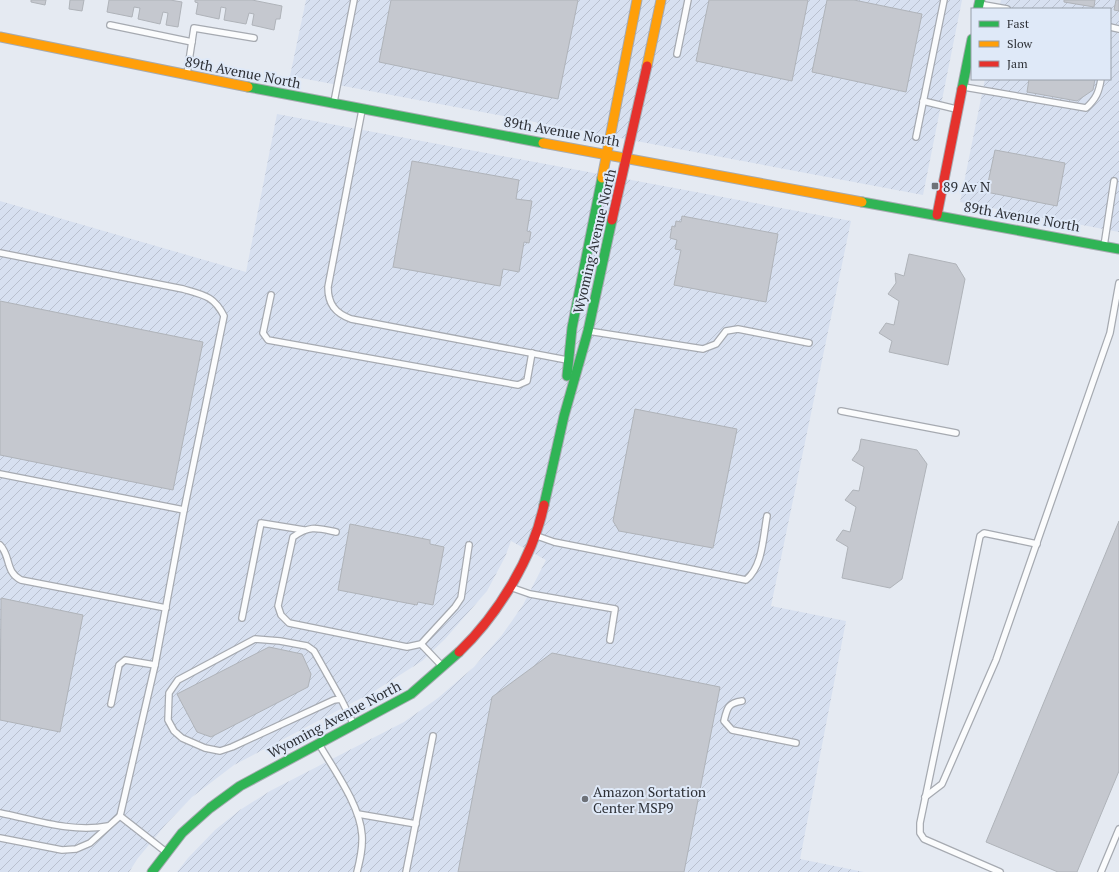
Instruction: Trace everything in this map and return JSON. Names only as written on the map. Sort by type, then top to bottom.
[{"type":"street","name":"Wyoming Avenue North","points":[[564,416],[572,328],[638,0]]},
{"type":"street","name":"Wyoming Avenue North","points":[[152,872],[182,833],[210,808],[240,786],[278,764],[411,694],[444,668],[489,618],[510,587],[535,536],[543,511],[564,416],[588,331],[661,0]]},
{"type":"street","name":"89th Avenue North","points":[[0,37],[333,104],[1119,249]]},
{"type":"street","points":[[936,215],[971,44]]},
{"type":"lane","points":[[333,104],[354,0]]},
{"type":"lane","points":[[677,54],[688,0]]},
{"type":"lane","points":[[916,137],[944,0]]},
{"type":"lane","points":[[979,4],[1001,8]]},
{"type":"lane","points":[[110,25],[192,42]]},
{"type":"lane","points":[[187,75],[194,28],[254,38]]},
{"type":"lane","points":[[962,87],[1086,108],[1094,101],[1099,91],[1101,80]]},
{"type":"lane","points":[[923,101],[958,109]]},
{"type":"lane","points":[[362,109],[328,287],[328,297],[332,307],[340,315],[351,319],[569,360]]},
{"type":"lane","points":[[1104,246],[1114,181]]},
{"type":"lane","points":[[0,253],[183,289],[206,295],[218,304],[224,316],[184,510],[155,665],[126,798],[120,816],[90,843],[76,849],[62,850],[0,838]]},
{"type":"lane","points":[[925,797],[942,784],[996,660],[1038,544],[1110,333],[1119,283]]},
{"type":"lane","points":[[271,295],[263,333],[268,340],[518,385],[527,381],[532,353]]},
{"type":"lane","points":[[588,331],[704,349],[716,344],[726,331],[738,329],[809,343]]},
{"type":"lane","points":[[841,411],[956,433]]},
{"type":"lane","points":[[0,474],[184,510]]},
{"type":"lane","points":[[535,536],[554,542],[746,580],[754,574],[758,563],[767,516]]},
{"type":"lane","points":[[242,618],[261,523],[304,530],[316,528],[336,532]]},
{"type":"lane","points":[[304,530],[293,537],[278,606],[280,615],[289,623],[407,646],[421,644],[455,607],[461,598],[470,545]]},
{"type":"lane","points":[[1000,872],[924,839],[920,832],[920,823],[980,536],[984,533],[1038,544]]},
{"type":"lane","points":[[0,545],[5,551],[10,570],[21,580],[166,608]]},
{"type":"lane","points":[[510,587],[530,594],[615,609],[610,640]]},
{"type":"lane","points":[[341,699],[334,700],[232,747],[220,751],[205,748],[182,738],[174,731],[168,720],[169,693],[178,680],[254,639],[280,640],[307,646],[314,651],[341,699],[354,725]]},
{"type":"lane","points":[[421,644],[444,668]]},
{"type":"lane","points":[[111,704],[119,665],[125,660],[155,665]]},
{"type":"lane","points":[[742,701],[733,702],[727,707],[724,721],[732,730],[796,743]]},
{"type":"lane","points":[[406,872],[433,736]]},
{"type":"lane","points":[[319,743],[358,814],[362,834],[362,849],[357,872]]},
{"type":"lane","points":[[0,813],[73,828],[93,829],[108,826]]},
{"type":"lane","points":[[358,814],[416,824]]},
{"type":"lane","points":[[120,816],[166,852]]},
{"type":"lane","points":[[1102,872],[1119,830]]},
{"type":"shaded area","points":[[306,0],[962,0],[923,195],[290,76]]},
{"type":"shaded area","points":[[1001,0],[1119,0],[1119,232],[960,202],[985,80],[1111,80],[1111,8],[999,8]]},
{"type":"shaded area","points":[[277,114],[851,221],[771,606],[846,621],[800,859],[864,872],[177,872],[188,858],[215,830],[240,810],[270,791],[404,722],[438,698],[474,667],[502,635],[523,605],[546,560],[511,541],[505,557],[487,591],[445,639],[422,661],[373,692],[234,765],[192,797],[167,823],[138,858],[129,872],[0,872],[0,201],[246,272]]},
{"type":"building","points":[[31,0],[46,0],[45,5],[31,2]]},
{"type":"building","points":[[70,0],[84,0],[82,11],[69,9]]},
{"type":"building","points":[[109,0],[170,0],[182,2],[178,27],[166,25],[168,13],[163,12],[160,24],[138,19],[140,8],[134,7],[132,17],[107,12]]},
{"type":"building","points":[[195,0],[252,0],[282,6],[280,19],[276,19],[274,30],[252,25],[254,14],[249,13],[246,24],[224,20],[226,8],[221,7],[219,19],[196,14],[198,3],[195,2]]},
{"type":"building","points":[[391,0],[578,0],[558,99],[379,62]]},
{"type":"building","points":[[709,0],[808,0],[792,81],[696,61]]},
{"type":"building","points":[[827,0],[854,0],[922,14],[906,92],[812,72]]},
{"type":"building","points":[[1064,0],[1095,0],[1094,7],[1064,2]]},
{"type":"building","points":[[1116,0],[1119,0],[1119,11],[1114,10]]},
{"type":"building","points":[[1029,80],[1095,80],[1093,90],[1077,101],[1027,92]]},
{"type":"building","points":[[995,150],[1065,163],[1057,206],[986,192]]},
{"type":"building","points":[[412,161],[519,180],[516,199],[532,201],[527,231],[531,232],[529,243],[524,242],[519,272],[503,269],[500,286],[393,267]]},
{"type":"building","points":[[682,216],[778,234],[766,302],[674,285],[681,250],[675,249],[677,240],[670,238],[672,226],[675,227],[676,221],[681,222]]},
{"type":"building","points":[[909,254],[956,264],[965,279],[948,365],[889,352],[892,341],[879,333],[886,323],[894,325],[899,301],[888,294],[896,283],[895,273],[904,276]]},
{"type":"building","points":[[0,301],[203,342],[173,490],[0,455]]},
{"type":"building","points":[[635,409],[737,429],[713,548],[619,531],[613,521]]},
{"type":"building","points":[[861,439],[917,450],[927,464],[902,579],[890,588],[842,578],[848,547],[836,540],[843,530],[850,532],[856,507],[845,500],[853,490],[859,491],[864,467],[852,460],[859,450]]},
{"type":"building","points":[[1119,521],[1119,771],[1077,872],[1058,872],[986,842]]},
{"type":"building","points":[[350,524],[430,540],[430,544],[444,547],[433,605],[418,602],[417,605],[338,590]]},
{"type":"building","points":[[1,598],[83,615],[60,732],[0,720]]},
{"type":"building","points":[[269,647],[302,654],[311,674],[308,687],[211,737],[197,732],[177,694]]},
{"type":"building","name":"Amazon Sortation Center MSP9","points":[[552,653],[720,687],[684,872],[458,872],[492,697]]},
{"type":"traffic: fast","points":[[978,8],[980,0]]},
{"type":"traffic: fast","points":[[962,89],[971,44]]},
{"type":"traffic: fast","points":[[248,87],[543,143]]},
{"type":"traffic: fast","points":[[567,376],[572,328],[602,178]]},
{"type":"traffic: fast","points":[[862,202],[1119,249]]},
{"type":"traffic: fast","points":[[544,505],[564,416],[588,331],[612,220]]},
{"type":"traffic: fast","points":[[152,872],[182,833],[210,808],[240,786],[411,694],[459,652]]},
{"type":"traffic: slow","points":[[602,178],[637,0]]},
{"type":"traffic: slow","points":[[647,66],[661,0]]},
{"type":"traffic: slow","points":[[0,37],[248,87]]},
{"type":"traffic: slow","points":[[543,143],[862,202]]},
{"type":"traffic: jam","points":[[612,220],[647,66]]},
{"type":"traffic: jam","points":[[937,215],[962,89]]},
{"type":"traffic: jam","points":[[459,652],[487,621],[500,603],[523,565],[532,545],[544,505]]},
{"type":"place","name":"89 Av N","points":[[935,186]]},
{"type":"place","name":"Amazon Sortation Center MSP9","points":[[585,799]]}]
